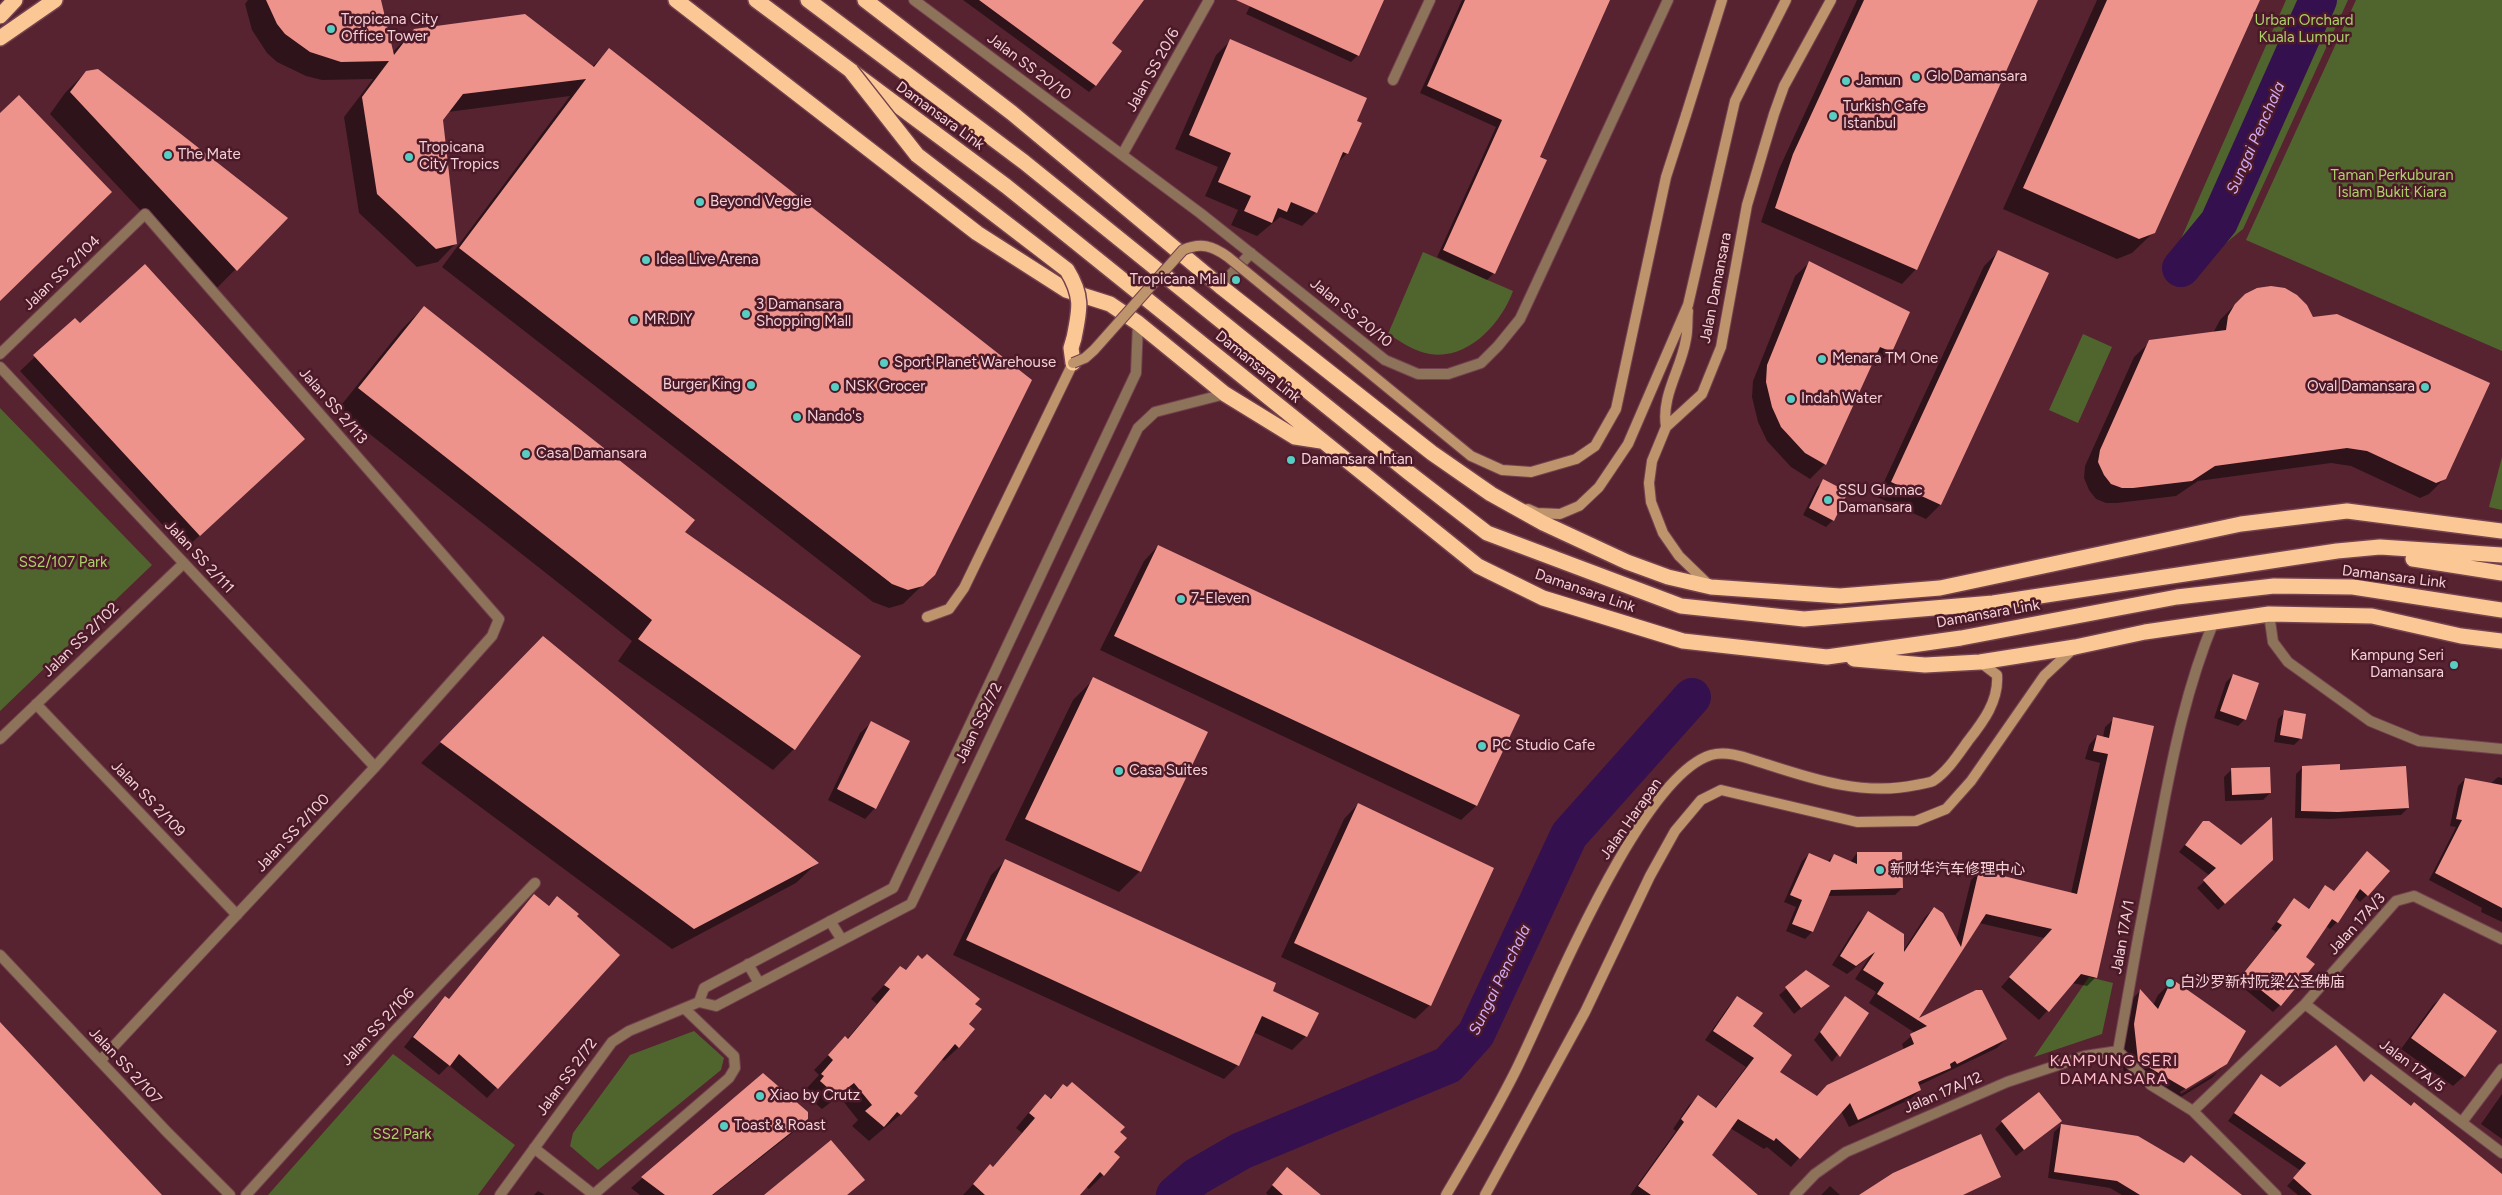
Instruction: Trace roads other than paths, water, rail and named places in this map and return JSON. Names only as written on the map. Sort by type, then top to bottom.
[{"type":"highway","points":[[0,16],[15,0]]},
{"type":"highway","points":[[0,38],[55,0]]},
{"type":"highway","points":[[676,0],[977,232],[1066,290],[1110,304],[1138,323],[1225,394],[1295,437],[1322,441]]},
{"type":"highway","name":"Damansara Link","points":[[756,0],[1006,186],[1478,566],[1543,598],[1683,641],[1827,657],[1961,638],[2178,597],[2274,586],[2352,586],[2502,610]]},
{"type":"highway","name":"Damansara Link","points":[[808,0],[1024,162],[1408,472],[1487,533],[1681,606],[1804,619],[1993,604],[2336,551],[2380,547],[2502,555]]},
{"type":"highway","points":[[865,0],[1019,118],[1220,286],[1394,424],[1491,494],[1543,523],[1627,562],[1668,577],[1711,587],[1840,596],[1940,588],[2241,524],[2347,511],[2502,531]]},
{"type":"highway","points":[[851,71],[917,155],[1067,270],[1076,286],[1080,308],[1071,348],[1073,362]]},
{"type":"highway","points":[[2336,551],[2437,562],[2502,573]]},
{"type":"highway","points":[[1827,657],[1925,666],[1980,662],[2075,647],[2145,632],[2269,614],[2372,616],[2461,636],[2502,642]]},
{"type":"main road","points":[[927,617],[949,609],[964,588],[1073,362],[1085,358],[1094,350],[1183,250],[1190,247],[1206,245],[1228,257],[1471,456],[1502,470],[1531,472],[1576,459],[1595,446],[1616,409],[1666,177],[1722,0]]},
{"type":"main road","name":"Jalan Damansara","points":[[1491,494],[1538,513],[1560,514],[1579,506],[1600,487],[1628,444],[1688,305],[1735,101],[1786,0]]},
{"type":"main road","name":"Jalan Damansara","points":[[1711,587],[1673,548],[1663,533],[1651,502],[1649,483],[1652,462],[1666,427],[1702,394],[1721,347],[1747,205],[1774,114],[1784,86],[1831,0]]},
{"type":"main road","points":[[1666,427],[1665,405],[1687,338],[1688,305]]},
{"type":"main road","points":[[1484,1195],[1585,1012],[1650,876],[1675,831],[1701,800],[1721,790],[1857,822],[1916,821],[1946,809],[1971,781],[2044,676],[2075,647]]},
{"type":"main road","name":"Jalan Harapan","points":[[1446,1195],[1504,1093],[1583,924],[1637,832],[1677,780],[1692,765],[1711,755],[1725,754],[1742,756],[1824,783],[1868,789],[1904,788],[1932,781],[1954,760],[1983,722],[1998,691],[1998,676],[1980,662]]},
{"type":"street","name":"Jalan SS 20/10","points":[[914,0],[1251,253],[1385,360],[1418,374],[1448,374],[1480,363],[1498,346],[1520,318],[1668,0]]},
{"type":"street","name":"Jalan SS 20/6","points":[[1122,155],[1209,0]]},
{"type":"street","points":[[1394,80],[1430,0]]},
{"type":"street","name":"Jalan SS 2/104","points":[[0,354],[146,214]]},
{"type":"street","name":"Jalan SS 2/113","points":[[146,214],[498,619]]},
{"type":"street","points":[[1220,286],[1251,253]]},
{"type":"street","name":"Jalan SS2/72","points":[[699,1002],[704,988],[893,888],[1136,373],[1138,323]]},
{"type":"street","name":"Jalan SS 2/111","points":[[0,367],[375,767]]},
{"type":"street","name":"Jalan SS2/72","points":[[685,1009],[699,1002],[716,1006],[911,904],[1138,428],[1155,412],[1225,394]]},
{"type":"street","name":"Jalan SS 2/102","points":[[0,739],[184,563]]},
{"type":"street","points":[[2269,614],[2273,642],[2288,662],[2370,721],[2419,741],[2502,749]]},
{"type":"street","name":"Jalan SS 2/100","points":[[100,1061],[375,767],[492,636],[498,619]]},
{"type":"street","name":"Jalan 17A/1","points":[[2118,1051],[2143,907],[2179,724],[2202,648],[2214,621]]},
{"type":"street","name":"Jalan SS 2/109","points":[[36,704],[237,915]]},
{"type":"street","name":"Jalan SS 2/106","points":[[246,1195],[390,1036],[535,883]]},
{"type":"street","name":"Jalan 17A/3","points":[[2193,1111],[2305,1004],[2396,901],[2414,896],[2502,938]]},
{"type":"street","points":[[830,921],[842,940]]},
{"type":"street","name":"Jalan SS 2/107","points":[[0,955],[230,1195]]},
{"type":"street","points":[[748,964],[759,983]]},
{"type":"street","name":"Jalan 17A/5","points":[[2305,1004],[2502,1152]]},
{"type":"street","points":[[534,1148],[594,1195],[729,1078],[735,1068],[734,1056],[685,1009]]},
{"type":"street","name":"Jalan SS 2/72","points":[[500,1195],[612,1042],[629,1031],[685,1009]]},
{"type":"street","points":[[2118,1051],[2150,1085],[2193,1111],[2270,1193]]},
{"type":"street","name":"Jalan 17A/12","points":[[1795,1195],[1815,1174],[1846,1152],[2007,1082],[2085,1056],[2118,1051]]},
{"type":"street","points":[[2462,1122],[2502,1069]]},
{"type":"waterway","name":"Sungai Penchala","points":[[2181,268],[2219,222],[2318,0]]},
{"type":"waterway","name":"Sungai Penchala","points":[[1175,1195],[1196,1177],[1241,1151],[1448,1065],[1476,1034],[1569,835],[1692,697]]},
{"type":"place","name":"Tropicana City Office Tower","points":[[331,29]]},
{"type":"place","name":"Glo Damansara","points":[[1916,77]]},
{"type":"place","name":"Jamun","points":[[1846,81]]},
{"type":"place","name":"Turkish Cafe Istanbul","points":[[1833,116]]},
{"type":"place","name":"The Mate","points":[[168,155]]},
{"type":"place","name":"Tropicana City Tropics","points":[[409,157]]},
{"type":"place","name":"Beyond Veggie","points":[[700,202]]},
{"type":"place","name":"Idea Live Arena","points":[[646,260]]},
{"type":"place","name":"Tropicana Mall","points":[[1236,280]]},
{"type":"place","name":"3 Damansara Shopping Mall","points":[[746,314]]},
{"type":"place","name":"MR.DIY","points":[[634,320]]},
{"type":"place","name":"Menara TM One","points":[[1822,359]]},
{"type":"place","name":"Sport Planet Warehouse","points":[[884,363]]},
{"type":"place","name":"Burger King","points":[[751,385]]},
{"type":"place","name":"NSK Grocer","points":[[835,387]]},
{"type":"place","name":"Oval Damansara","points":[[2425,387]]},
{"type":"place","name":"Indah Water","points":[[1791,399]]},
{"type":"place","name":"Nando's","points":[[797,417]]},
{"type":"place","name":"Casa Damansara","points":[[526,454]]},
{"type":"place","name":"Damansara Intan","points":[[1291,460]]},
{"type":"place","name":"SSU Glomac Damansara","points":[[1828,500]]},
{"type":"place","name":"7-Eleven","points":[[1181,599]]},
{"type":"place","name":"Kampung Seri Damansara","points":[[2454,665]]},
{"type":"place","name":"PC Studio Cafe","points":[[1482,746]]},
{"type":"place","name":"Casa Suites","points":[[1119,771]]},
{"type":"place","name":"新财华汽车修理中心","points":[[1880,870]]},
{"type":"place","name":"白沙罗新村阮梁公圣佛庙","points":[[2170,983]]},
{"type":"place","name":"Xiao by Crutz","points":[[760,1096]]},
{"type":"place","name":"Toast & Roast","points":[[724,1126]]},
{"type":"district","name":"KAMPUNG SERI DAMANSARA","points":[[2114,1070]]},
{"type":"park label","name":"Urban Orchard Kuala Lumpur","points":[[2304,30]]},
{"type":"park label","name":"Taman Perkuburan Islam Bukit Kiara","points":[[2392,184]]},
{"type":"park label","name":"SS2/107 Park","points":[[63,563]]},
{"type":"park label","name":"SS2 Park","points":[[402,1135]]}]
